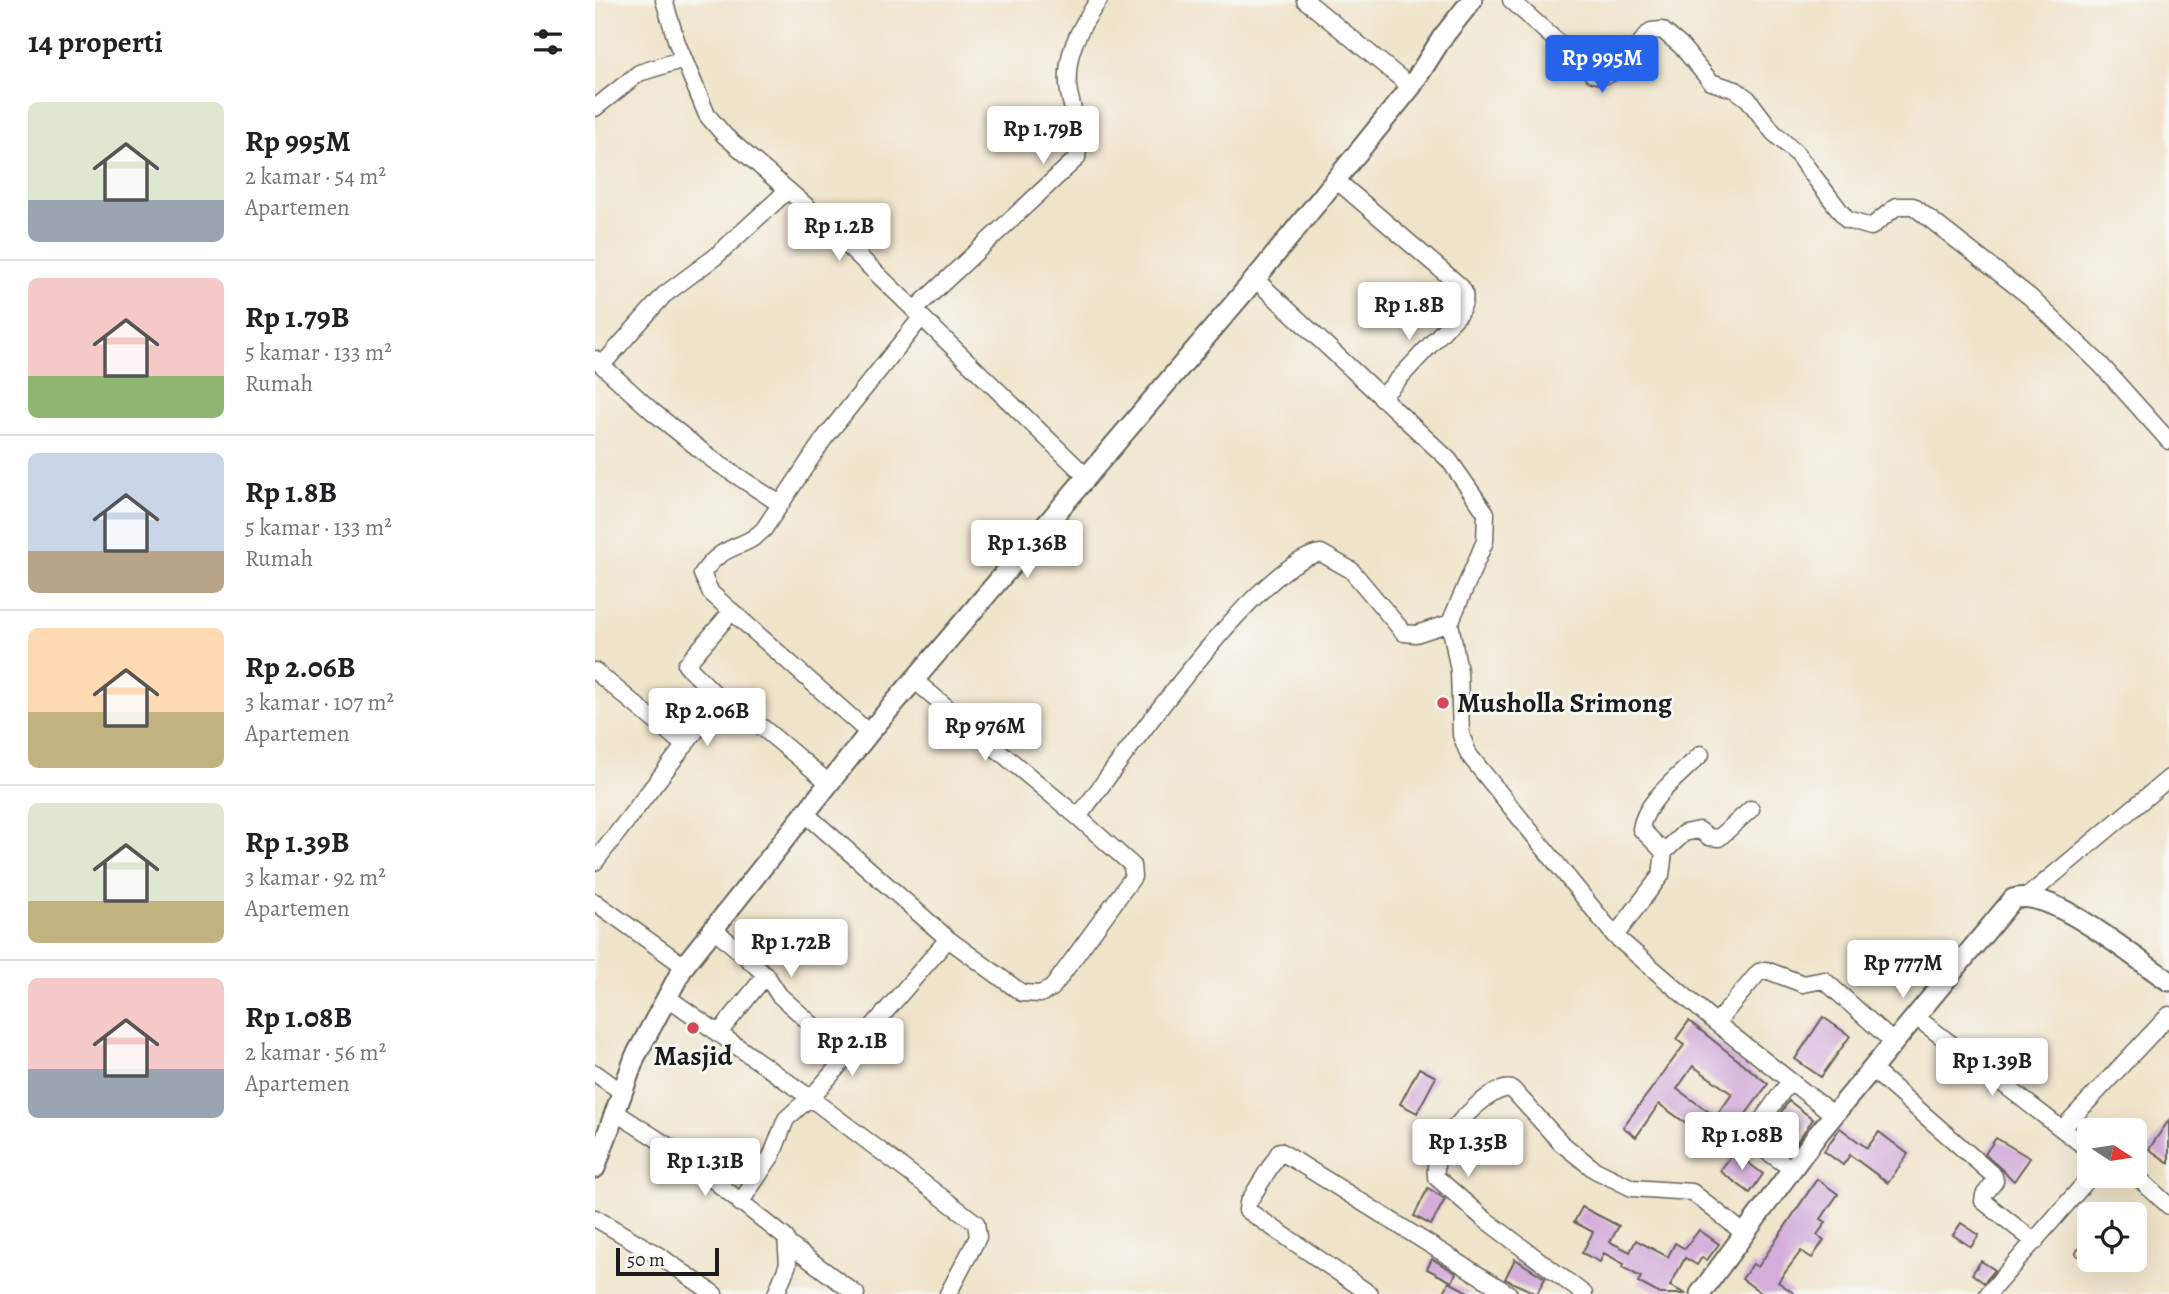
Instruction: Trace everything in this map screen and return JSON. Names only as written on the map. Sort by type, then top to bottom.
[{"type":"street","points":[[664,0],[684,59],[708,115],[725,136],[788,190],[1087,477]]},
{"type":"street","points":[[869,733],[711,593],[702,574],[721,551],[757,536],[823,440],[918,314],[1077,158],[1079,131],[1067,70],[1081,26],[1099,0]]},
{"type":"street","points":[[1305,0],[1411,87]]},
{"type":"street","points":[[595,1168],[635,1057],[684,965],[869,733],[1336,180],[1411,87],[1442,38],[1472,0]]},
{"type":"street","points":[[1511,0],[1598,76],[1609,75],[1619,69],[1646,36],[1655,30],[1662,30],[1681,46],[1711,82],[1736,90],[1748,99],[1773,132],[1796,153],[1847,220],[1871,227],[1897,206],[1913,206],[2030,297],[2101,365],[2169,442]]},
{"type":"street","points":[[595,108],[639,73],[684,59]]},
{"type":"street","points":[[1336,180],[1459,285],[1464,295],[1464,306],[1457,316],[1381,398]]},
{"type":"street","points":[[780,504],[713,460],[652,411],[599,362],[664,295],[715,257],[788,190]]},
{"type":"street","points":[[1255,279],[1449,460],[1486,513],[1485,541],[1450,623],[1459,671],[1461,735],[1469,755],[1615,936],[1716,1023],[1833,1115]]},
{"type":"street","points":[[1079,817],[1226,624],[1296,563],[1321,553],[1340,562],[1351,570],[1404,633],[1416,634],[1450,623]]},
{"type":"street","points":[[595,862],[719,700],[686,665],[732,611]]},
{"type":"street","points":[[595,671],[685,746]]},
{"type":"street","points":[[806,814],[948,939],[1022,993],[1031,996],[1052,988],[1134,872],[1132,865],[1079,817],[914,680]]},
{"type":"street","points":[[763,728],[829,783]]},
{"type":"street","points":[[1664,852],[1641,828],[1642,822],[1649,808],[1701,754]]},
{"type":"street","points":[[1700,1294],[1833,1115],[1873,1070],[2008,903],[2028,896],[2169,778]]},
{"type":"street","points":[[1615,936],[1661,875],[1664,852],[1691,830],[1719,838],[1752,809]]},
{"type":"street","points":[[2028,896],[2044,901],[2088,925],[2169,981]]},
{"type":"street","points":[[595,902],[684,965]]},
{"type":"street","points":[[713,928],[766,975],[779,995],[847,1056]]},
{"type":"street","points":[[740,1203],[772,1155],[786,1119],[847,1056],[948,939]]},
{"type":"street","points":[[1716,1023],[1759,972],[1766,970],[1803,984],[1824,980],[1893,1042]]},
{"type":"street","points":[[718,1034],[766,975]]},
{"type":"street","points":[[667,997],[809,1097],[976,1223],[978,1237],[948,1294]]},
{"type":"street","points":[[2062,1129],[2169,1015]]},
{"type":"street","points":[[1916,1017],[2077,1141]]},
{"type":"street","points":[[1873,1070],[1994,1176],[1995,1181],[1984,1195],[1983,1201],[2035,1242]]},
{"type":"street","points":[[595,1073],[622,1092]]},
{"type":"street","points":[[1790,1081],[1751,1135],[1752,1141],[1792,1169]]},
{"type":"street","points":[[1584,1294],[1492,1225],[1436,1177],[1442,1144],[1476,1105],[1498,1089],[1512,1089],[1561,1143],[1595,1170],[1632,1188],[1692,1192],[1745,1234]]},
{"type":"street","points":[[615,1112],[677,1151],[786,1238],[786,1273],[776,1294]]},
{"type":"street","points":[[1370,1294],[1247,1210],[1280,1151],[1509,1294]]},
{"type":"street","points":[[2147,1186],[2169,1206]]},
{"type":"street","points":[[1988,1294],[2081,1188]]},
{"type":"street","points":[[595,1218],[693,1288],[713,1294]]},
{"type":"street","points":[[788,1244],[856,1294]]},
{"type":"building","points":[[1823,1017],[1850,1036],[1821,1077],[1795,1059]]},
{"type":"building","points":[[1689,1021],[1768,1084],[1740,1122],[1745,1125],[1733,1143],[1716,1130],[1706,1143],[1696,1135],[1698,1132],[1659,1104],[1636,1137],[1623,1127],[1684,1045],[1676,1039]],"holes":[[[1693,1066],[1732,1094],[1716,1117],[1677,1089]]]},
{"type":"building","points":[[1419,1068],[1436,1077],[1417,1113],[1400,1104]]},
{"type":"building","points":[[1789,1101],[1813,1119],[1794,1146],[1770,1128]]},
{"type":"building","points":[[2169,1120],[2169,1163],[2149,1149]]},
{"type":"building","points":[[1840,1128],[1867,1148],[1879,1132],[1908,1154],[1888,1183],[1850,1155],[1843,1165],[1824,1151]]},
{"type":"building","points":[[1996,1138],[2030,1158],[2014,1181],[1985,1154]]},
{"type":"building","points":[[1734,1152],[1763,1174],[1750,1193],[1720,1171]]},
{"type":"building","points":[[1817,1179],[1838,1194],[1821,1219],[1826,1222],[1817,1235],[1824,1240],[1812,1258],[1801,1251],[1778,1282],[1795,1294],[1763,1294],[1742,1279],[1753,1264],[1758,1267]]},
{"type":"building","points":[[1428,1188],[1445,1199],[1431,1225],[1414,1216]]},
{"type":"building","points":[[1582,1207],[1619,1226],[1610,1242],[1630,1252],[1636,1240],[1668,1257],[1675,1243],[1685,1249],[1699,1230],[1719,1244],[1707,1260],[1702,1257],[1697,1265],[1685,1258],[1670,1286],[1686,1294],[1660,1294],[1638,1282],[1641,1277],[1604,1253],[1600,1262],[1582,1253],[1593,1232],[1574,1222]]},
{"type":"building","points":[[1961,1223],[1979,1235],[1971,1247],[1953,1235]]},
{"type":"building","points":[[1432,1259],[1456,1273],[1452,1282],[1427,1269]]},
{"type":"building","points":[[1515,1259],[1545,1278],[1537,1294],[1505,1279]]},
{"type":"building","points":[[1981,1261],[1995,1270],[1984,1283],[1972,1274]]},
{"type":"building","points":[[1449,1282],[1472,1294],[1443,1294]]},
{"type":"place","name":"Musholla Srimong","points":[[1443,703]]},
{"type":"place","name":"Masjid","points":[[693,1028]]}]
